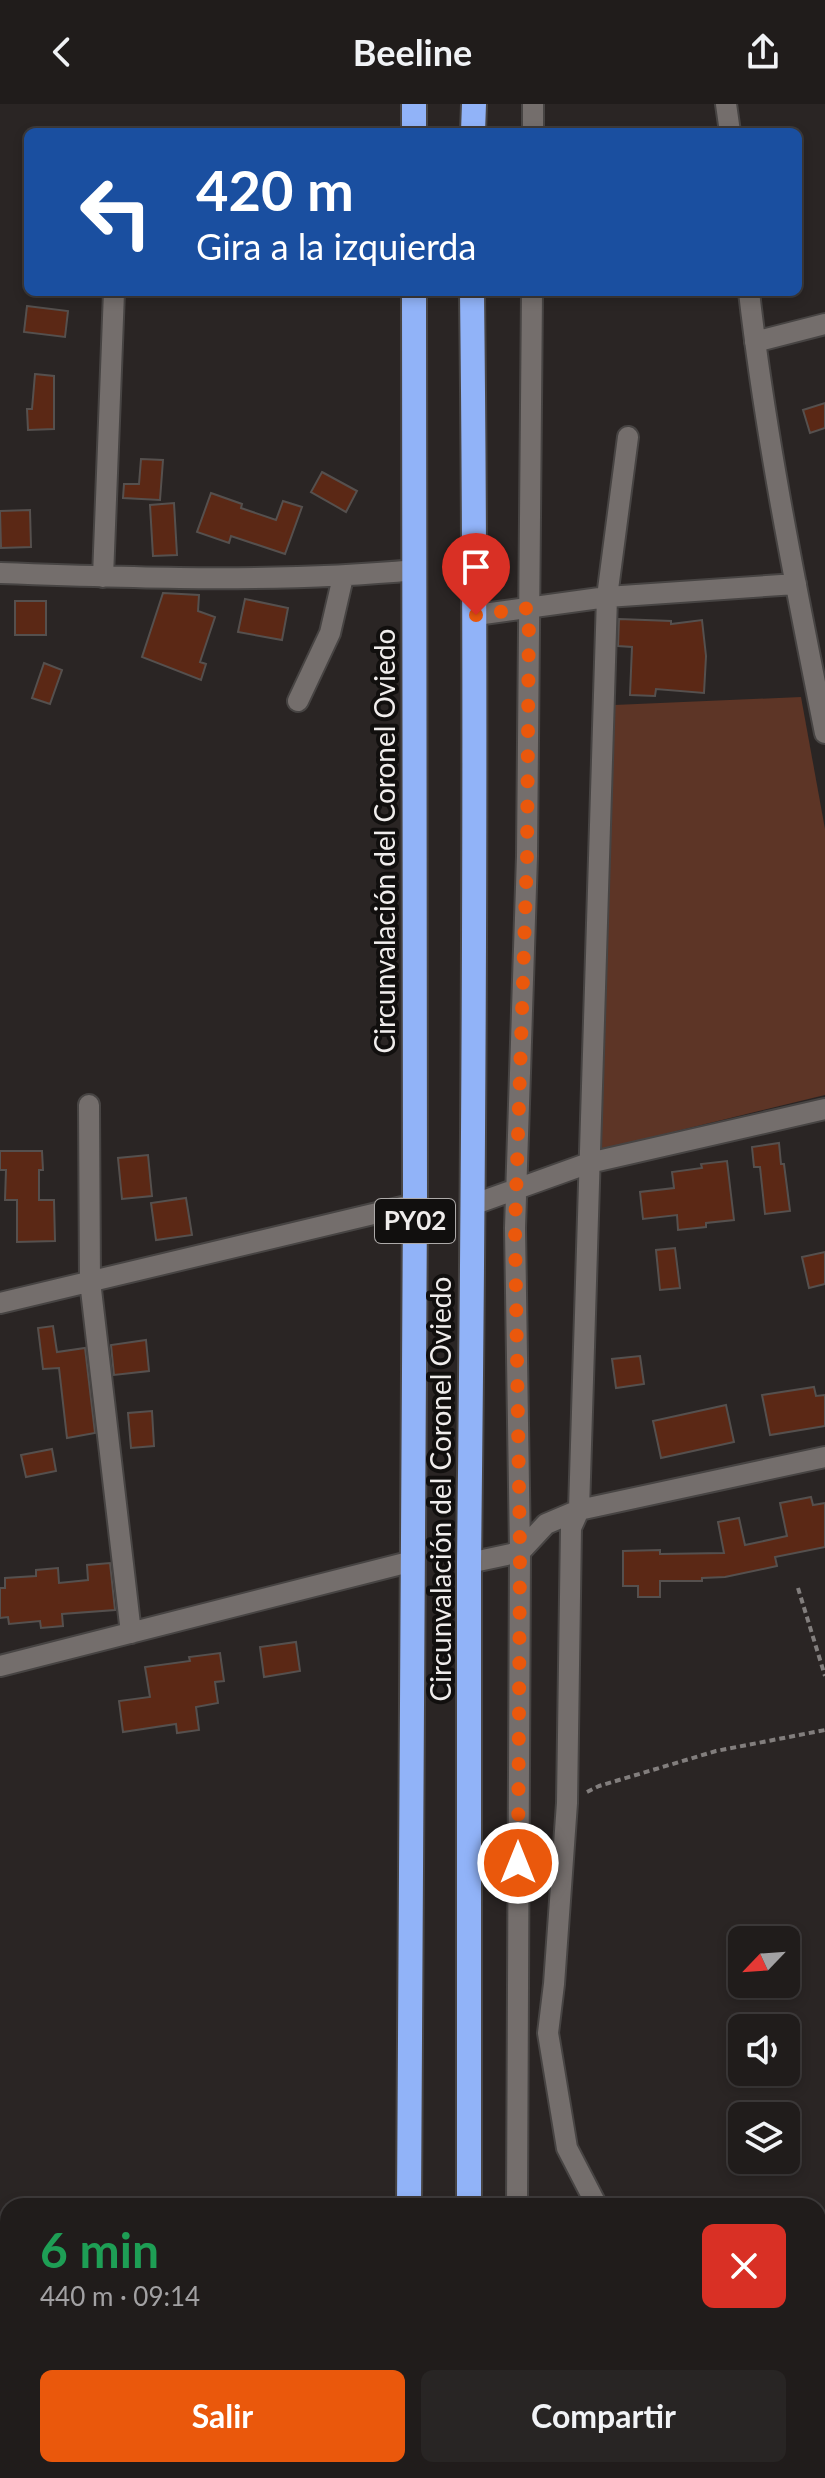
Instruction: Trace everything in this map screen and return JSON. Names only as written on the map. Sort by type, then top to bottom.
[{"type":"highway","points":[[414,104],[414,128]]},
{"type":"highway","points":[[473,128],[474,104]]},
{"type":"highway","name":"Circunvalación del Coronel Oviedo","points":[[409,2198],[415,1204],[414,296]]},
{"type":"highway","name":"Circunvalación del Coronel Oviedo","points":[[469,2198],[469,1563],[473,1379],[476,615],[472,296]]},
{"type":"street","points":[[533,104],[533,128]]},
{"type":"street","points":[[726,104],[729,128]]},
{"type":"street","points":[[103,577],[114,296]]},
{"type":"street","points":[[517,2198],[520,1552],[515,1228],[527,856],[532,296]]},
{"type":"street","points":[[749,296],[796,584],[825,733]]},
{"type":"street","points":[[755,342],[825,324]]},
{"type":"street","points":[[593,2198],[567,2148],[548,2033],[567,1803],[571,1528],[579,1510],[607,597],[628,437]]},
{"type":"street","points":[[0,573],[103,577],[343,577],[415,570]]},
{"type":"street","points":[[298,701],[330,633],[343,577]]},
{"type":"street","points":[[476,615],[607,597],[796,584]]},
{"type":"street","points":[[89,1105],[90,1281],[131,1633]]},
{"type":"street","points":[[472,1205],[589,1163],[825,1109]]},
{"type":"street","points":[[0,1303],[415,1204]]},
{"type":"street","points":[[469,1563],[520,1552],[546,1524],[579,1510],[825,1457]]},
{"type":"street","points":[[0,1666],[413,1561]]},
{"type":"path","points":[[798,1588],[825,1676]]},
{"type":"path","points":[[567,1803],[599,1786],[716,1751],[825,1730]]},
{"type":"shaded area","points":[[801,697],[825,829],[825,1095],[599,1150],[614,705]]},
{"type":"building","points":[[27,306],[68,311],[65,337],[24,332]]},
{"type":"building","points":[[35,374],[54,376],[54,429],[28,430],[27,409],[32,409]]},
{"type":"building","points":[[825,403],[825,428],[810,433],[803,410]]},
{"type":"building","points":[[141,459],[163,460],[160,500],[123,498],[124,484],[139,484]]},
{"type":"building","points":[[322,472],[357,491],[346,512],[311,492]]},
{"type":"building","points":[[211,493],[276,520],[283,501],[302,507],[285,554],[231,536],[229,543],[197,532]]},
{"type":"building","points":[[174,503],[177,555],[153,556],[150,505]]},
{"type":"building","points":[[30,510],[31,547],[1,548],[0,511]]},
{"type":"building","points":[[163,593],[199,595],[198,611],[215,617],[200,662],[206,664],[201,680],[142,657]]},
{"type":"building","points":[[245,599],[288,608],[282,640],[238,632]]},
{"type":"building","points":[[15,601],[46,601],[46,635],[15,635]]},
{"type":"building","points":[[619,619],[671,621],[671,624],[702,620],[706,656],[704,693],[656,689],[655,696],[630,695],[632,647],[618,646]]},
{"type":"building","points":[[44,663],[62,670],[50,704],[32,698]]},
{"type":"building","points":[[779,1143],[790,1211],[765,1214],[760,1167],[754,1167],[752,1147]]},
{"type":"building","points":[[0,1151],[42,1151],[39,1200],[54,1200],[55,1241],[17,1242],[17,1200],[5,1200],[6,1170],[0,1170]]},
{"type":"building","points":[[148,1155],[152,1196],[122,1199],[118,1158]]},
{"type":"building","points":[[727,1161],[734,1220],[678,1230],[677,1215],[643,1219],[640,1192],[674,1188],[672,1172]]},
{"type":"building","points":[[186,1198],[192,1235],[156,1240],[151,1203]]},
{"type":"building","points":[[675,1248],[680,1288],[660,1290],[656,1250]]},
{"type":"building","points":[[825,1252],[825,1284],[809,1288],[802,1257]]},
{"type":"building","points":[[53,1326],[57,1352],[85,1348],[95,1433],[67,1438],[59,1368],[43,1369],[38,1328]]},
{"type":"building","points":[[146,1340],[149,1371],[114,1375],[111,1345]]},
{"type":"building","points":[[640,1356],[644,1384],[616,1388],[612,1359]]},
{"type":"building","points":[[814,1387],[816,1396],[825,1395],[825,1426],[770,1435],[762,1395]]},
{"type":"building","points":[[726,1405],[734,1442],[661,1458],[653,1421]]},
{"type":"building","points":[[152,1411],[154,1446],[131,1448],[128,1413]]},
{"type":"building","points":[[52,1449],[56,1471],[26,1477],[21,1455]]},
{"type":"building","points":[[811,1497],[813,1505],[825,1503],[825,1547],[775,1557],[777,1566],[725,1577],[702,1578],[702,1581],[660,1581],[660,1597],[638,1597],[638,1586],[623,1586],[623,1551],[724,1553],[718,1522],[739,1518],[745,1545],[787,1536],[780,1503]]},
{"type":"building","points":[[110,1563],[115,1610],[62,1614],[63,1626],[41,1628],[40,1621],[9,1624],[8,1617],[0,1618],[0,1588],[5,1588],[5,1578],[36,1576],[36,1570],[58,1568],[59,1583],[88,1580],[87,1565]]},
{"type":"building","points":[[296,1642],[300,1671],[264,1677],[260,1647]]},
{"type":"building","points":[[220,1653],[224,1681],[215,1682],[218,1703],[196,1707],[199,1730],[177,1733],[176,1724],[123,1732],[119,1701],[150,1697],[145,1667]]},
{"type":"route","points":[[476,615],[529,608],[527,856],[515,1228],[520,1552],[518,1863]]}]
